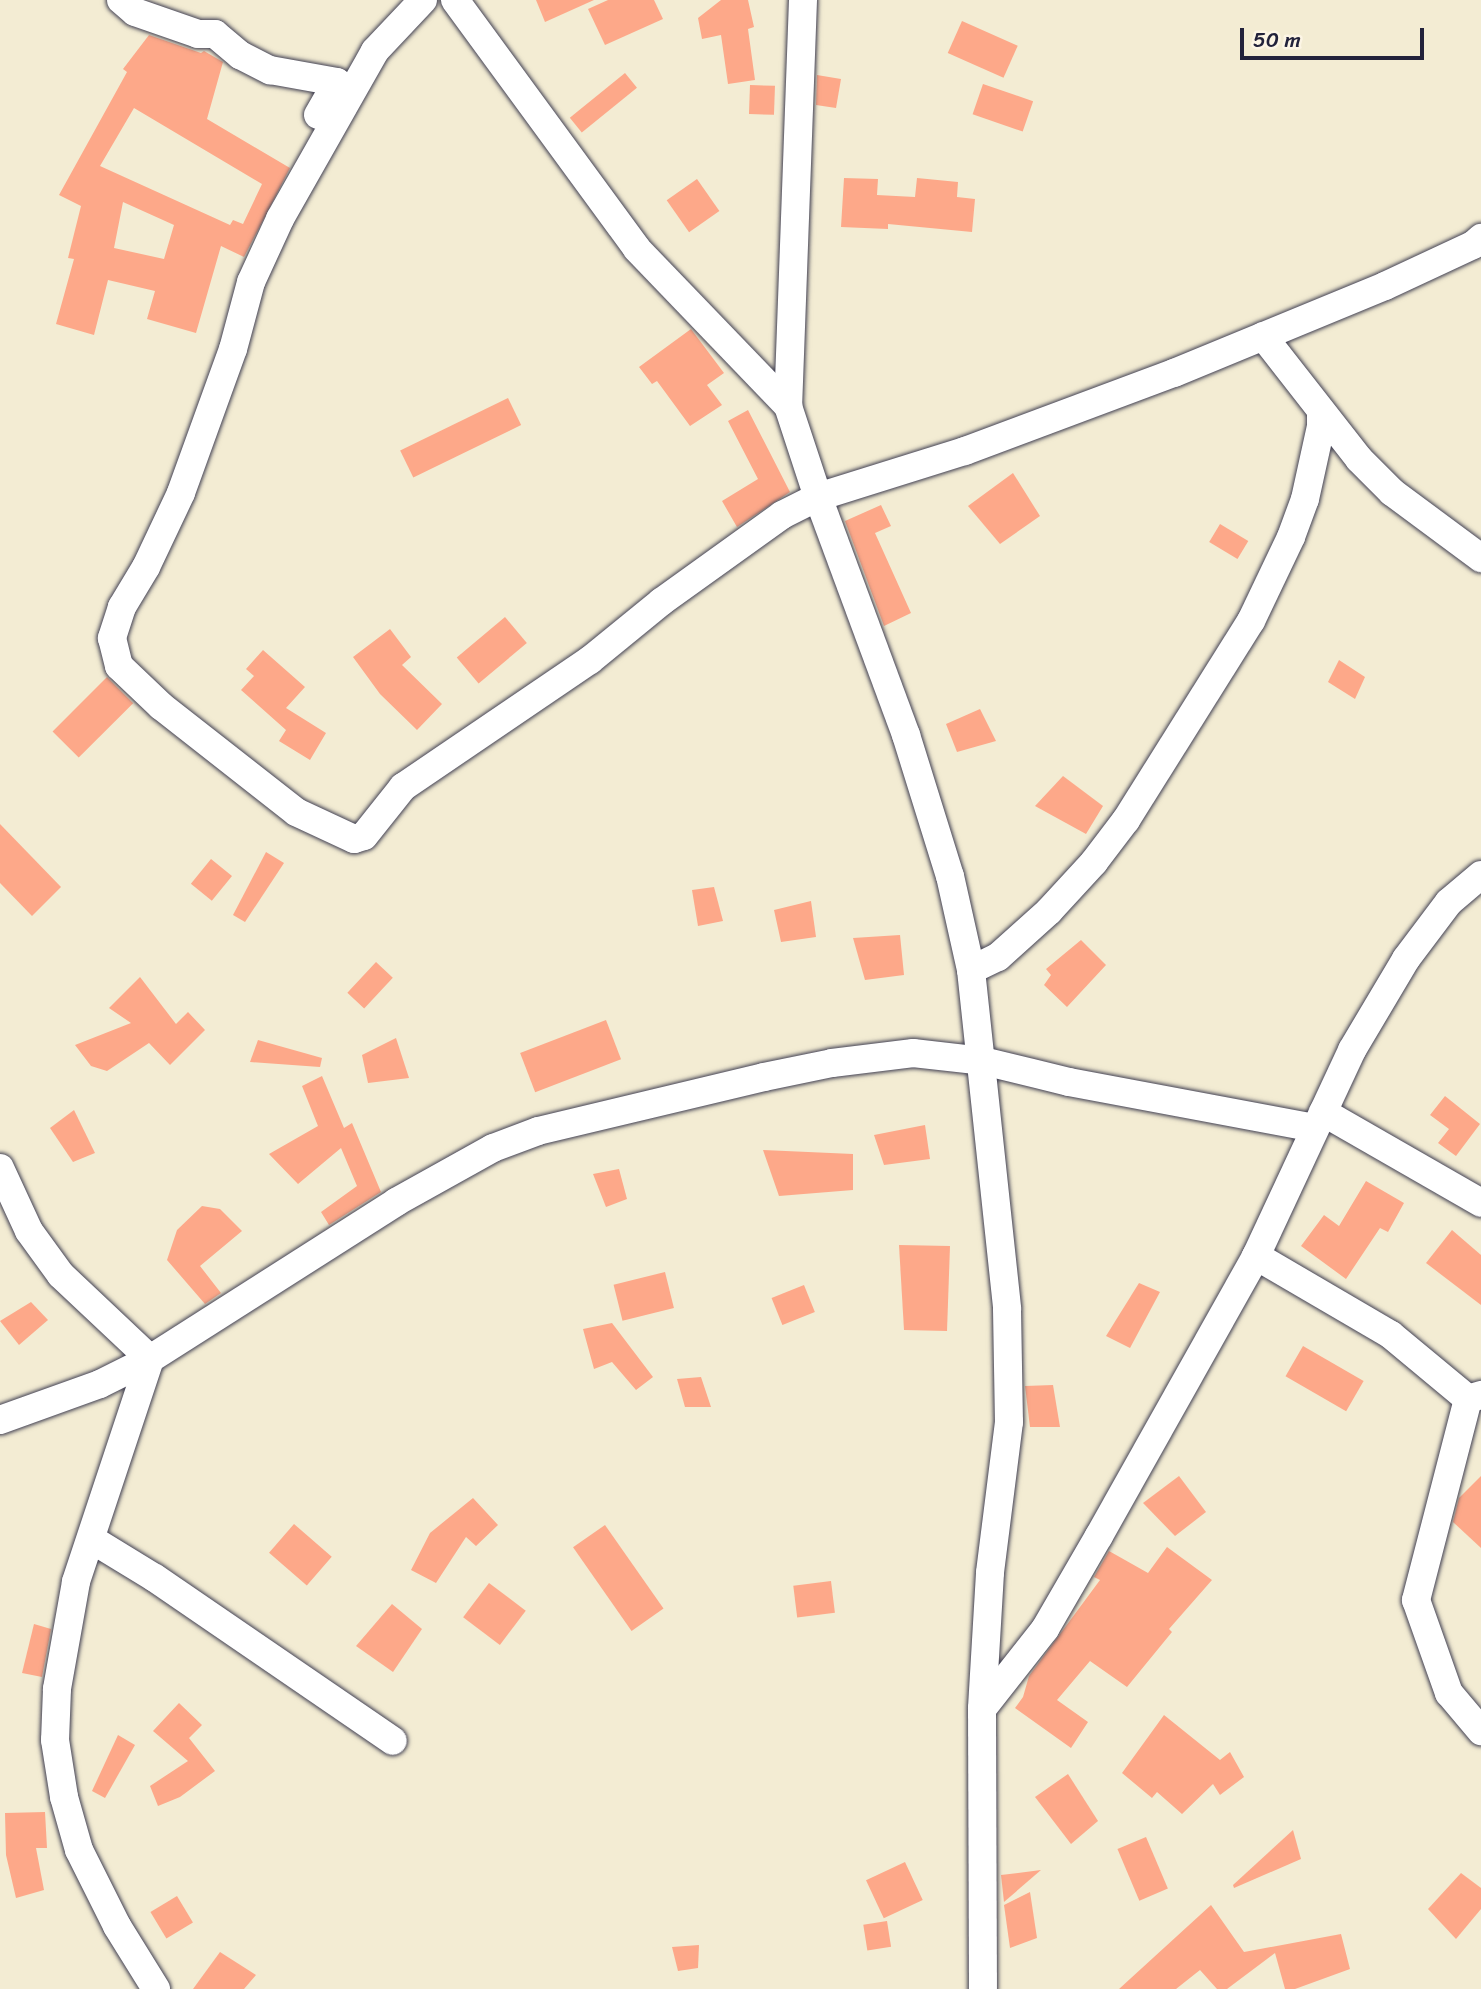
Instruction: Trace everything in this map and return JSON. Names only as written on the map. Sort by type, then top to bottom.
[{"type":"street","points":[[121,0],[135,12],[198,34],[215,34],[240,55],[270,70],[337,82],[306,141],[321,146]]},
{"type":"street","points":[[423,0],[376,51],[280,219],[251,282],[233,349],[181,493],[159,542],[122,607],[112,638],[119,666],[153,698],[296,812],[354,839],[363,836],[403,787],[590,660],[661,603],[782,515],[818,497],[965,451],[1264,336],[1385,286],[1473,245],[1481,238]]},
{"type":"street","points":[[455,0],[637,248],[788,406]]},
{"type":"street","points":[[803,0],[788,406],[818,497],[906,735],[950,876],[971,970],[1007,1309],[1009,1422],[990,1573],[982,1709],[983,1989]]},
{"type":"street","points":[[1264,336],[1359,459],[1392,492],[1481,558]]},
{"type":"street","points":[[971,970],[998,957],[1049,911],[1094,862],[1126,820],[1236,644],[1271,581],[1306,499],[1321,426],[1321,412]]},
{"type":"street","points":[[982,1709],[1045,1629],[1256,1256],[1352,1050],[1406,958],[1449,902],[1481,876]]},
{"type":"street","points":[[0,1420],[100,1384],[150,1359],[450,1169],[538,1131],[649,1103],[832,1063],[913,1053],[982,1061],[1069,1082],[1319,1120],[1481,1203]]},
{"type":"street","points":[[0,1168],[29,1231],[61,1275],[150,1359]]},
{"type":"street","points":[[1256,1256],[1397,1340],[1475,1397],[1416,1600],[1449,1693],[1481,1731]]},
{"type":"street","points":[[150,1359],[76,1582],[57,1689],[55,1740],[64,1797],[79,1850],[117,1926],[156,1989]]},
{"type":"street","points":[[91,1539],[155,1578],[393,1741]]},
{"type":"building","points":[[536,0],[594,0],[545,22]]},
{"type":"building","points":[[608,0],[654,0],[663,19],[605,45],[588,9]]},
{"type":"building","points":[[721,0],[748,0],[754,27],[748,29],[755,80],[728,84],[721,35],[702,39],[698,18]]},
{"type":"building","points":[[962,21],[1018,46],[1003,78],[948,53]]},
{"type":"building","points":[[149,35],[201,53],[204,51],[223,62],[207,119],[290,168],[244,257],[221,246],[196,333],[147,319],[155,291],[108,280],[94,335],[56,324],[74,259],[68,258],[81,206],[59,195],[127,72],[123,69]],"holes":[[[134,108],[262,184],[243,224],[233,220],[230,225],[100,166]],[[123,202],[174,225],[164,259],[114,248]]]},
{"type":"building","points":[[625,73],[637,88],[582,132],[570,118]]},
{"type":"building","points":[[817,75],[841,79],[836,108],[816,105]]},
{"type":"building","points":[[983,84],[1033,101],[1023,132],[973,114]]},
{"type":"building","points":[[750,85],[775,86],[774,115],[749,114]]},
{"type":"building","points":[[844,178],[878,179],[877,195],[915,197],[917,178],[958,182],[957,197],[975,199],[972,232],[888,224],[888,229],[841,227]]},
{"type":"building","points":[[697,179],[719,211],[689,232],[667,200]]},
{"type":"building","points":[[691,329],[724,373],[707,385],[722,405],[690,426],[657,381],[652,384],[639,367]]},
{"type":"building","points":[[508,398],[521,425],[413,478],[400,451]]},
{"type":"building","points":[[748,410],[790,492],[737,527],[722,501],[758,479],[728,421]]},
{"type":"building","points":[[1013,473],[1040,516],[1000,544],[968,506]]},
{"type":"building","points":[[881,505],[891,526],[875,533],[911,613],[884,626],[845,521]]},
{"type":"building","points":[[1220,524],[1248,541],[1237,559],[1209,542]]},
{"type":"building","points":[[505,617],[527,643],[479,684],[457,657]]},
{"type":"building","points":[[390,629],[411,657],[402,665],[442,704],[417,730],[380,694],[353,657]]},
{"type":"building","points":[[263,650],[305,687],[286,708],[326,733],[310,760],[279,741],[286,730],[241,690],[254,676],[246,669]]},
{"type":"building","points":[[1339,660],[1365,677],[1355,699],[1328,682]]},
{"type":"building","points":[[107,677],[133,703],[79,758],[53,731]]},
{"type":"building","points":[[980,709],[996,741],[957,752],[946,724]]},
{"type":"building","points":[[1063,776],[1103,806],[1086,834],[1035,806]]},
{"type":"building","points":[[0,824],[61,887],[32,916],[0,883]]},
{"type":"building","points":[[266,852],[284,863],[245,922],[233,915]]},
{"type":"building","points":[[211,859],[232,876],[212,901],[191,884]]},
{"type":"building","points":[[714,887],[723,921],[698,926],[692,890]]},
{"type":"building","points":[[811,901],[816,937],[781,942],[774,910]]},
{"type":"building","points":[[900,935],[904,975],[865,980],[853,938]]},
{"type":"building","points":[[1081,940],[1106,965],[1067,1007],[1044,985],[1051,975],[1046,969]]},
{"type":"building","points":[[376,962],[393,978],[364,1008],[347,993]]},
{"type":"building","points":[[140,977],[176,1024],[188,1012],[205,1030],[170,1065],[149,1043],[107,1071],[91,1066],[75,1045],[131,1023],[109,1008]]},
{"type":"building","points":[[606,1020],[621,1059],[535,1092],[520,1053]]},
{"type":"building","points":[[396,1038],[409,1078],[368,1083],[362,1055]]},
{"type":"building","points":[[258,1040],[322,1058],[320,1067],[250,1062]]},
{"type":"building","points":[[322,1076],[344,1128],[352,1123],[381,1192],[329,1225],[321,1212],[357,1186],[341,1148],[298,1184],[269,1154],[318,1126],[302,1086]]},
{"type":"building","points":[[1445,1096],[1480,1124],[1456,1156],[1438,1143],[1449,1129],[1430,1115]]},
{"type":"building","points":[[74,1110],[95,1153],[73,1162],[50,1128]]},
{"type":"building","points":[[925,1125],[930,1159],[884,1165],[874,1135]]},
{"type":"building","points":[[763,1150],[853,1154],[853,1190],[779,1196]]},
{"type":"building","points":[[619,1169],[627,1199],[606,1207],[593,1174]]},
{"type":"building","points":[[1366,1181],[1404,1203],[1388,1232],[1380,1228],[1346,1279],[1301,1246],[1324,1215],[1339,1226]]},
{"type":"building","points":[[202,1206],[220,1209],[242,1231],[200,1266],[221,1293],[205,1304],[167,1260],[177,1230]]},
{"type":"building","points":[[1452,1230],[1481,1255],[1481,1305],[1426,1263]]},
{"type":"building","points":[[899,1245],[950,1246],[947,1331],[904,1330]]},
{"type":"building","points":[[665,1272],[674,1308],[623,1321],[614,1285]]},
{"type":"building","points":[[1139,1283],[1160,1292],[1130,1348],[1106,1336]]},
{"type":"building","points":[[804,1285],[815,1312],[782,1325],[772,1298]]},
{"type":"building","points":[[31,1302],[48,1320],[19,1345],[0,1321]]},
{"type":"building","points":[[612,1323],[653,1377],[636,1390],[612,1362],[594,1369],[583,1329]]},
{"type":"building","points":[[1303,1346],[1364,1381],[1346,1411],[1286,1376]]},
{"type":"building","points":[[701,1377],[711,1407],[685,1407],[677,1379]]},
{"type":"building","points":[[1053,1385],[1060,1427],[1030,1427],[1025,1386]]},
{"type":"building","points":[[1179,1476],[1206,1512],[1175,1536],[1143,1503]]},
{"type":"building","points":[[1481,1476],[1481,1548],[1453,1522],[1459,1498]]},
{"type":"building","points":[[473,1498],[498,1525],[476,1546],[466,1537],[436,1583],[411,1570],[430,1533]]},
{"type":"building","points":[[294,1524],[332,1557],[307,1585],[269,1553]]},
{"type":"building","points":[[605,1525],[664,1609],[632,1631],[573,1547]]},
{"type":"building","points":[[1167,1547],[1212,1580],[1169,1629],[1172,1632],[1127,1687],[1090,1661],[1057,1700],[1088,1722],[1071,1748],[1015,1708],[1023,1697],[1029,1676],[1100,1580],[1094,1577],[1109,1551],[1148,1573]]},
{"type":"building","points":[[831,1581],[835,1613],[797,1617],[793,1586]]},
{"type":"building","points":[[489,1583],[526,1611],[500,1645],[463,1617]]},
{"type":"building","points":[[392,1604],[422,1629],[393,1672],[356,1646]]},
{"type":"building","points":[[34,1624],[51,1629],[42,1677],[22,1673]]},
{"type":"building","points":[[179,1703],[202,1725],[189,1738],[215,1771],[180,1797],[158,1806],[150,1786],[188,1761],[153,1731]]},
{"type":"building","points":[[1164,1715],[1220,1760],[1230,1752],[1244,1777],[1220,1795],[1213,1784],[1182,1814],[1157,1792],[1152,1798],[1122,1773]]},
{"type":"building","points":[[118,1735],[135,1745],[105,1798],[92,1791]]},
{"type":"building","points":[[1068,1774],[1098,1821],[1071,1844],[1035,1797]]},
{"type":"building","points":[[45,1812],[47,1848],[36,1848],[44,1890],[16,1898],[6,1855],[5,1813]]},
{"type":"building","points":[[1293,1830],[1301,1859],[1234,1888],[1233,1885]]},
{"type":"building","points":[[1146,1837],[1168,1889],[1139,1901],[1117,1849]]},
{"type":"building","points":[[905,1862],[923,1900],[884,1918],[866,1880]]},
{"type":"building","points":[[1041,1870],[1004,1902],[1001,1875]]},
{"type":"building","points":[[1461,1873],[1481,1888],[1481,1909],[1456,1939],[1428,1909]]},
{"type":"building","points":[[1030,1892],[1037,1938],[1010,1948],[1004,1905]]},
{"type":"building","points":[[177,1896],[193,1923],[166,1939],[150,1912]]},
{"type":"building","points":[[1211,1905],[1244,1952],[1341,1934],[1350,1969],[1295,1989],[1285,1989],[1275,1953],[1227,1989],[1217,1989],[1200,1970],[1176,1989],[1119,1989]]},
{"type":"building","points":[[887,1921],[891,1947],[867,1950],[863,1925]]},
{"type":"building","points":[[699,1945],[698,1968],[678,1971],[672,1947]]},
{"type":"building","points":[[220,1952],[256,1975],[244,1989],[193,1989]]}]
